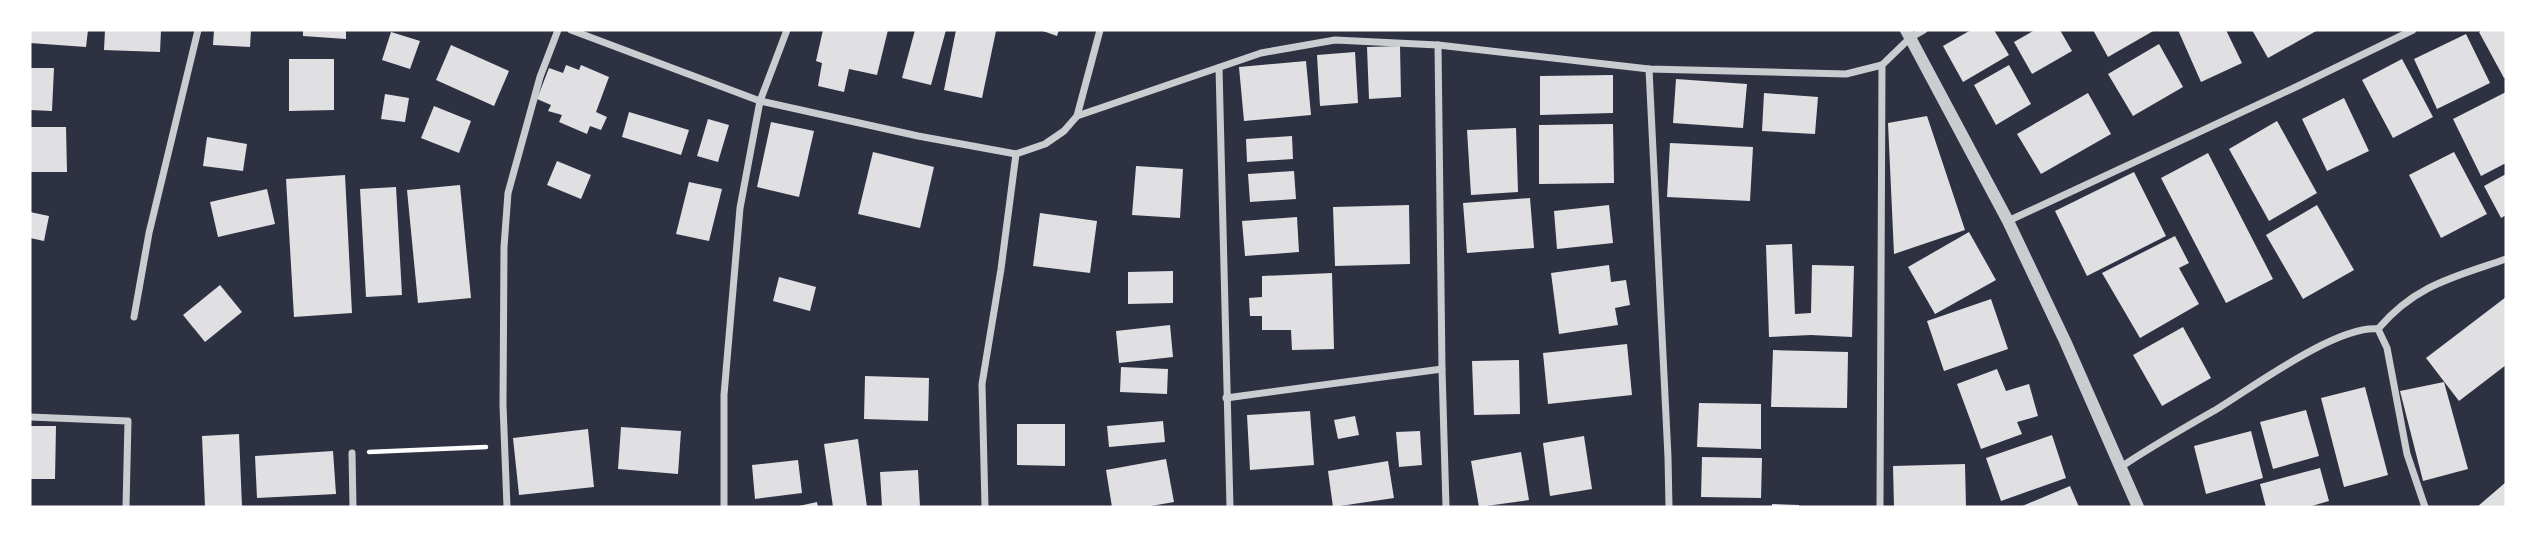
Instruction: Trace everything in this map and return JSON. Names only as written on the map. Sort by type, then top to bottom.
[{"type":"street","points":[[134,317],[149,233],[198,30]]},
{"type":"street","points":[[507,507],[504,247],[508,193],[540,77],[558,30]]},
{"type":"street","points":[[571,30],[760,101],[918,136],[1016,154],[1045,144],[1077,116],[1100,30]]},
{"type":"street","points":[[724,507],[724,396],[740,208],[760,101],[786,30]]},
{"type":"street","points":[[1335,40],[1336,30]]},
{"type":"street","points":[[1077,116],[1261,53],[1335,40],[1438,45],[1649,69],[1846,74],[1882,65],[1908,34],[1924,30]]},
{"type":"street","points":[[2008,221],[2413,30]]},
{"type":"street","points":[[1908,34],[2008,221],[2065,341],[2138,507]]},
{"type":"street","points":[[1438,45],[1446,507]]},
{"type":"street","points":[[1880,507],[1882,65]]},
{"type":"street","points":[[1219,68],[1230,507]]},
{"type":"street","points":[[1649,69],[1669,507]]},
{"type":"street","points":[[985,507],[982,384],[1016,154]]},
{"type":"street","points":[[2121,467],[2320,346],[2360,331],[2378,329],[2397,308],[2422,290],[2506,259]]},
{"type":"street","points":[[2378,329],[2387,348],[2407,454],[2425,507]]},
{"type":"street","points":[[1226,398],[1442,369]]},
{"type":"street","points":[[30,417],[128,422],[126,507]]},
{"type":"street","points":[[352,453],[353,507]]},
{"type":"path","points":[[352,453],[505,446]]},
{"type":"building","points":[[31,30],[88,30],[86,47],[30,43]]},
{"type":"building","points":[[105,30],[161,30],[160,52],[104,50]]},
{"type":"building","points":[[214,30],[251,30],[250,47],[213,45]]},
{"type":"building","points":[[303,30],[346,30],[346,39],[303,36]]},
{"type":"building","points":[[823,30],[888,30],[877,75],[849,69],[844,92],[818,86],[822,63],[816,61]]},
{"type":"building","points":[[915,30],[946,30],[931,85],[902,78]]},
{"type":"building","points":[[956,30],[996,31],[982,98],[944,90]]},
{"type":"building","points":[[1040,30],[1059,30],[1057,36]]},
{"type":"building","points":[[1971,30],[1994,30],[2009,55],[1963,82],[1943,46]]},
{"type":"building","points":[[2035,30],[2060,30],[2072,51],[2032,74],[2014,42]]},
{"type":"building","points":[[2093,30],[2155,30],[2108,57]]},
{"type":"building","points":[[2178,30],[2226,30],[2242,63],[2201,82]]},
{"type":"building","points":[[2252,30],[2318,30],[2268,58]]},
{"type":"building","points":[[2506,30],[2504,78],[2479,32]]},
{"type":"building","points":[[391,32],[420,41],[410,69],[382,60]]},
{"type":"building","points":[[2466,34],[2490,83],[2437,109],[2414,59]]},
{"type":"building","points":[[2159,44],[2183,87],[2133,116],[2108,74]]},
{"type":"building","points":[[451,45],[509,71],[494,106],[436,80]]},
{"type":"building","points":[[1400,46],[1401,97],[1369,99],[1367,47]]},
{"type":"building","points":[[1355,52],[1358,103],[1320,106],[1317,55]]},
{"type":"building","points":[[289,59],[334,59],[334,110],[289,111]]},
{"type":"building","points":[[2402,59],[2433,117],[2393,138],[2362,80]]},
{"type":"building","points":[[1306,61],[1311,115],[1244,121],[1239,67]]},
{"type":"building","points":[[566,65],[579,70],[581,65],[609,77],[596,112],[607,117],[601,130],[590,126],[587,134],[559,122],[562,115],[548,111],[551,105],[537,99],[549,68],[563,73]]},
{"type":"building","points":[[2009,65],[2031,104],[1996,125],[1974,85]]},
{"type":"building","points":[[30,68],[54,68],[52,111],[30,110]]},
{"type":"building","points":[[1613,75],[1613,113],[1540,115],[1540,76]]},
{"type":"building","points":[[1676,79],[1747,84],[1743,128],[1673,123]]},
{"type":"building","points":[[2506,92],[2506,163],[2481,176],[2453,119]]},
{"type":"building","points":[[1764,93],[1818,97],[1815,134],[1762,131]]},
{"type":"building","points":[[2088,93],[2111,134],[2041,174],[2017,134]]},
{"type":"building","points":[[385,94],[409,98],[405,122],[381,119]]},
{"type":"building","points":[[2344,98],[2369,151],[2327,171],[2302,119]]},
{"type":"building","points":[[434,106],[471,121],[459,153],[421,138]]},
{"type":"building","points":[[629,112],[689,130],[681,155],[622,137]]},
{"type":"building","points":[[1927,116],[1965,230],[1894,254],[1888,123]]},
{"type":"building","points":[[708,119],[729,125],[718,162],[697,156]]},
{"type":"building","points":[[2277,121],[2317,193],[2269,221],[2229,149]]},
{"type":"building","points":[[771,122],[814,131],[799,197],[757,187]]},
{"type":"building","points":[[1613,124],[1614,183],[1539,184],[1539,125]]},
{"type":"building","points":[[30,127],[66,127],[67,172],[30,172]]},
{"type":"building","points":[[1516,128],[1518,192],[1471,195],[1467,130]]},
{"type":"building","points":[[1292,136],[1293,159],[1247,162],[1246,139]]},
{"type":"building","points":[[207,137],[247,144],[243,171],[203,166]]},
{"type":"building","points":[[1670,143],[1753,147],[1750,201],[1667,197]]},
{"type":"building","points":[[873,152],[934,167],[920,228],[858,214]]},
{"type":"building","points":[[2454,152],[2487,214],[2441,238],[2409,175]]},
{"type":"building","points":[[2208,153],[2273,279],[2226,303],[2161,178]]},
{"type":"building","points":[[557,161],[591,175],[581,199],[547,185]]},
{"type":"building","points":[[1136,166],[1183,169],[1180,218],[1132,215]]},
{"type":"building","points":[[1294,171],[1296,199],[1250,202],[1248,174]]},
{"type":"building","points":[[2134,172],[2166,236],[2087,276],[2055,211]]},
{"type":"building","points":[[2506,174],[2506,215],[2501,218],[2484,186]]},
{"type":"building","points":[[345,175],[352,313],[294,317],[286,179]]},
{"type":"building","points":[[689,182],[722,189],[709,241],[676,234]]},
{"type":"building","points":[[460,185],[471,298],[418,303],[407,190]]},
{"type":"building","points":[[396,187],[402,295],[366,297],[360,189]]},
{"type":"building","points":[[267,189],[275,224],[218,237],[210,202]]},
{"type":"building","points":[[1530,198],[1534,248],[1467,253],[1463,203]]},
{"type":"building","points":[[1409,205],[1410,264],[1335,266],[1333,207]]},
{"type":"building","points":[[1609,205],[1613,243],[1557,249],[1554,211]]},
{"type":"building","points":[[2317,205],[2354,270],[2303,299],[2266,235]]},
{"type":"building","points":[[30,212],[49,216],[44,241],[30,238]]},
{"type":"building","points":[[1040,213],[1097,221],[1090,273],[1033,266]]},
{"type":"building","points":[[1297,217],[1299,252],[1245,256],[1242,221]]},
{"type":"building","points":[[1969,232],[1996,280],[1935,314],[1908,267]]},
{"type":"building","points":[[2175,236],[2189,263],[2179,268],[2199,304],[2140,338],[2102,273]]},
{"type":"building","points":[[1792,244],[1795,314],[1811,313],[1812,265],[1854,266],[1852,337],[1769,337],[1766,245]]},
{"type":"building","points":[[1609,265],[1611,282],[1626,280],[1630,305],[1615,308],[1618,325],[1559,334],[1551,273]]},
{"type":"building","points":[[1173,271],[1173,303],[1128,304],[1128,272]]},
{"type":"building","points":[[1332,273],[1334,349],[1292,350],[1291,330],[1262,330],[1262,316],[1250,316],[1249,298],[1262,297],[1262,276]]},
{"type":"building","points":[[779,277],[816,287],[810,311],[773,301]]},
{"type":"building","points":[[220,285],[242,312],[205,342],[183,315]]},
{"type":"building","points":[[2506,297],[2506,365],[2459,401],[2426,358]]},
{"type":"building","points":[[1991,299],[2008,349],[1944,371],[1927,321]]},
{"type":"building","points":[[1170,325],[1173,357],[1119,363],[1116,331]]},
{"type":"building","points":[[2183,327],[2211,378],[2162,406],[2133,355]]},
{"type":"building","points":[[1627,344],[1632,395],[1548,404],[1543,353]]},
{"type":"building","points":[[1773,350],[1848,352],[1847,408],[1771,407]]},
{"type":"building","points":[[1519,360],[1520,414],[1474,415],[1472,361]]},
{"type":"building","points":[[1121,367],[1168,369],[1167,394],[1120,392]]},
{"type":"building","points":[[1997,369],[2006,391],[2029,384],[2038,416],[2017,422],[2022,434],[1981,449],[1957,384]]},
{"type":"building","points":[[865,376],[929,378],[928,421],[864,419]]},
{"type":"building","points":[[2444,382],[2468,469],[2423,481],[2400,391]]},
{"type":"building","points":[[2365,387],[2388,475],[2344,487],[2321,398]]},
{"type":"building","points":[[1699,403],[1761,404],[1761,449],[1697,447]]},
{"type":"building","points":[[2306,410],[2319,456],[2273,469],[2260,422]]},
{"type":"building","points":[[1310,411],[1314,465],[1250,470],[1247,415]]},
{"type":"building","points":[[1355,416],[1359,435],[1338,439],[1334,420]]},
{"type":"building","points":[[1163,421],[1165,442],[1109,447],[1107,426]]},
{"type":"building","points":[[1017,424],[1065,424],[1065,466],[1017,465]]},
{"type":"building","points":[[30,426],[56,426],[55,479],[30,479]]},
{"type":"building","points":[[621,427],[681,431],[678,474],[618,469]]},
{"type":"building","points":[[588,429],[594,487],[519,495],[513,438]]},
{"type":"building","points":[[1420,431],[1422,465],[1399,467],[1396,432]]},
{"type":"building","points":[[2251,431],[2263,478],[2206,494],[2194,446]]},
{"type":"building","points":[[239,434],[242,507],[205,507],[202,436]]},
{"type":"building","points":[[2052,435],[2066,478],[2001,501],[1986,458]]},
{"type":"building","points":[[1584,436],[1592,489],[1550,496],[1543,443]]},
{"type":"building","points":[[858,439],[867,507],[833,507],[824,444]]},
{"type":"building","points":[[333,451],[336,494],[257,498],[255,456]]},
{"type":"building","points":[[1521,452],[1529,500],[1479,507],[1471,461]]},
{"type":"building","points":[[1702,457],[1762,458],[1761,498],[1701,497]]},
{"type":"building","points":[[1166,459],[1174,502],[1145,507],[1112,507],[1106,470]]},
{"type":"building","points":[[798,460],[802,493],[755,499],[752,465]]},
{"type":"building","points":[[1388,461],[1394,498],[1333,507],[1328,471]]},
{"type":"building","points":[[1965,464],[1966,507],[1894,507],[1893,466]]},
{"type":"building","points":[[2320,468],[2329,501],[2308,507],[2266,507],[2260,484]]},
{"type":"building","points":[[918,470],[920,507],[882,507],[880,472]]},
{"type":"building","points":[[2506,482],[2506,507],[2477,507]]},
{"type":"building","points":[[2070,486],[2079,507],[2020,507]]},
{"type":"building","points":[[817,502],[818,507],[799,507],[799,506]]},
{"type":"building","points":[[1772,504],[1799,505],[1799,507],[1772,507]]}]
